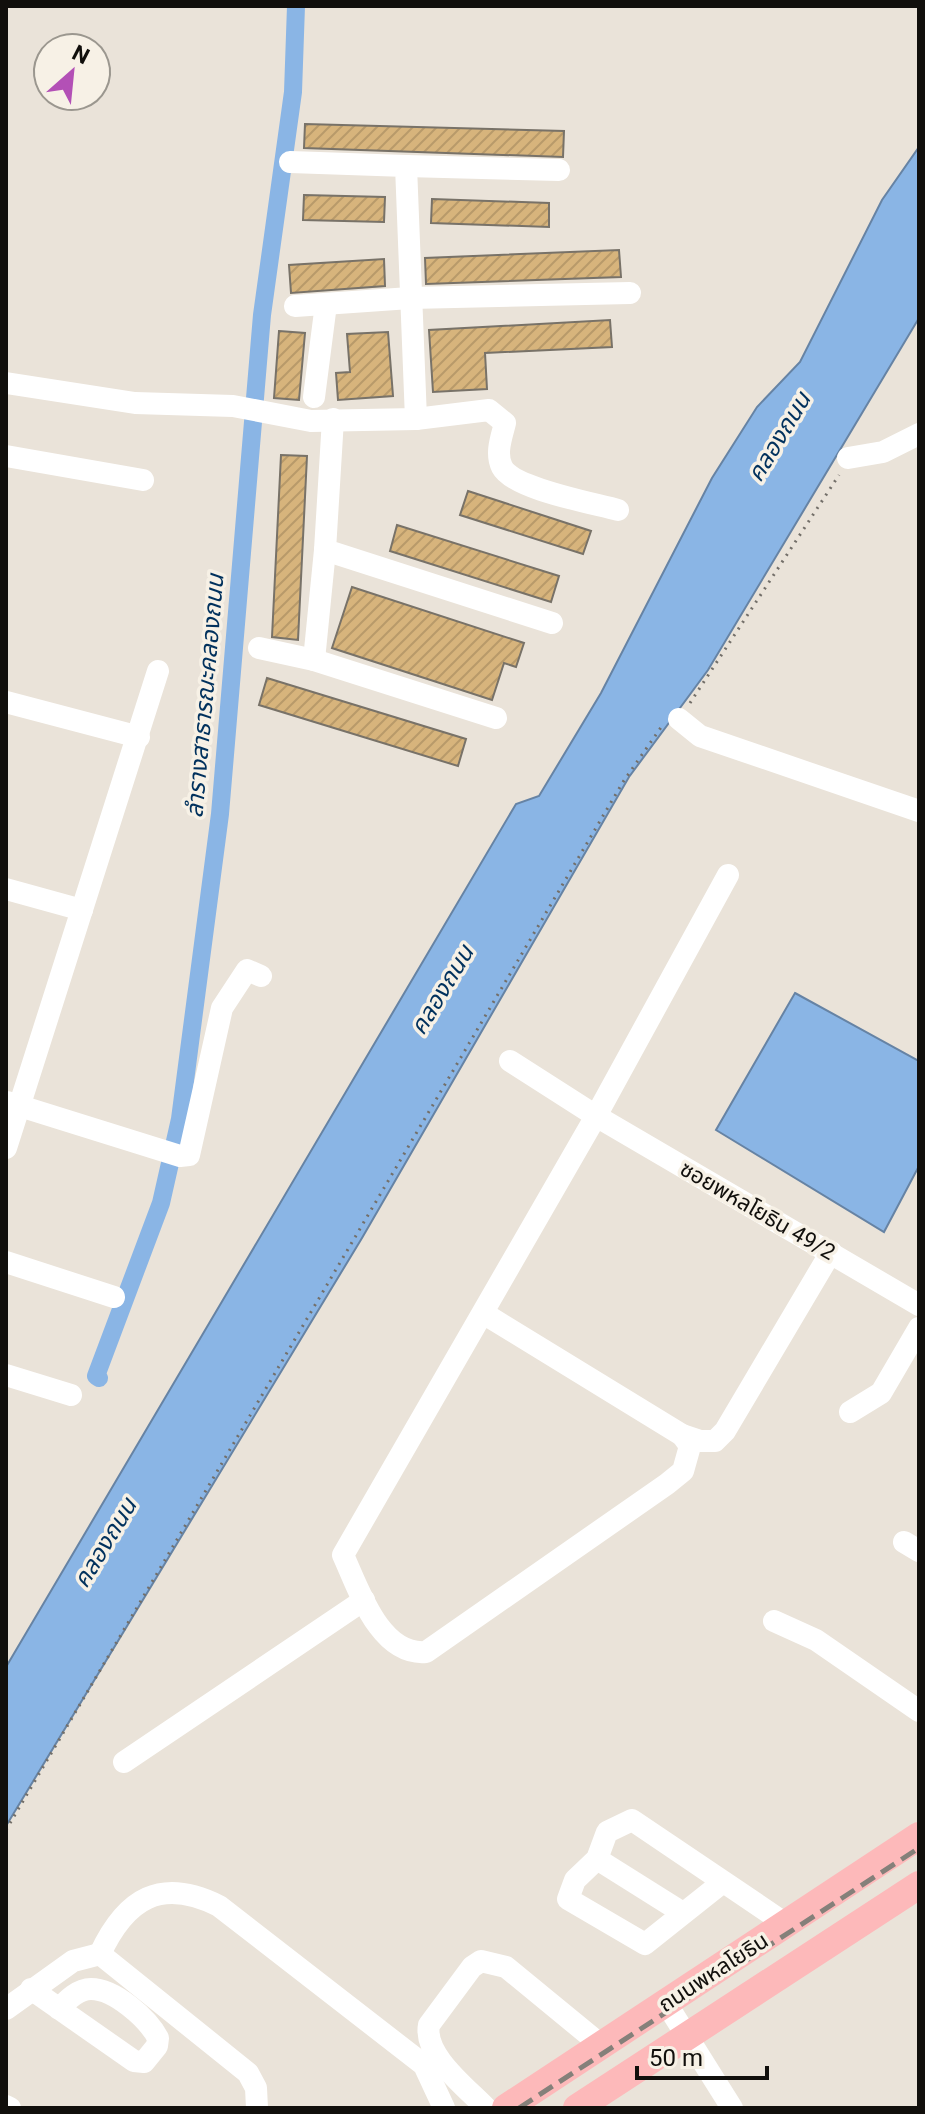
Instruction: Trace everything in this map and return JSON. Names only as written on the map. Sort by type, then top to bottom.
[{"type":"main road","name":"ถนนพหลโยธิน","points":[[506,2108],[919,1836]]},
{"type":"main road","name":"ถนนพหลโยธิน","points":[[577,2108],[919,1885]]},
{"type":"street","points":[[290,162],[559,170]]},
{"type":"street","points":[[406,166],[416,419]]},
{"type":"street","points":[[295,306],[410,298],[630,293]]},
{"type":"street","points":[[314,397],[326,304]]},
{"type":"street","points":[[6,383],[135,403],[233,406],[311,421],[416,419],[489,410],[505,423],[499,448],[502,467],[516,481],[618,510]]},
{"type":"street","points":[[314,660],[333,419]]},
{"type":"street","points":[[848,458],[883,452],[919,434]]},
{"type":"street","points":[[6,456],[143,480]]},
{"type":"street","points":[[325,550],[552,623]]},
{"type":"street","points":[[259,648],[314,660],[496,718]]},
{"type":"street","points":[[6,1148],[12,1104],[82,910],[158,671]]},
{"type":"street","points":[[6,702],[139,737]]},
{"type":"street","points":[[679,719],[700,736],[919,811]]},
{"type":"street","points":[[682,1435],[690,1446],[683,1471],[426,1652],[411,1654],[393,1645],[364,1600],[343,1555],[596,1116],[728,875]]},
{"type":"street","points":[[6,889],[82,910]]},
{"type":"street","points":[[12,1104],[172,1153],[189,1155],[194,1147],[222,1008],[247,970],[261,976]]},
{"type":"street","name":"ซอยพหลโยธิน 49/2","points":[[510,1061],[596,1116],[919,1305]]},
{"type":"street","points":[[483,1313],[682,1435],[700,1441],[715,1441],[725,1431],[831,1252]]},
{"type":"street","points":[[6,1262],[114,1297]]},
{"type":"street","points":[[850,1412],[881,1393],[919,1328]]},
{"type":"street","points":[[6,1375],[71,1395]]},
{"type":"street","points":[[124,1762],[364,1600]]},
{"type":"street","points":[[774,1621],[816,1640],[919,1711]]},
{"type":"street","points":[[723,1882],[645,1944],[568,1899],[575,1880],[597,1859],[607,1832],[632,1820],[786,1924]]},
{"type":"street","points":[[597,1859],[683,1913]]},
{"type":"street","points":[[100,1954],[113,1925],[134,1907],[155,1895],[179,1890],[200,1896],[219,1906],[424,2065],[444,2108]]},
{"type":"street","points":[[6,2009],[73,1961],[100,1954]]},
{"type":"street","points":[[100,1954],[248,2073],[256,2088],[257,2108]]},
{"type":"street","points":[[486,2108],[436,2053],[427,2035],[429,2025],[472,1967],[481,1961],[506,1967],[601,2045]]},
{"type":"street","points":[[31,1989],[59,2009]]},
{"type":"street","points":[[666,2003],[732,2108]]},
{"type":"path","points":[[6,1830],[623,782],[670,714],[679,719],[829,493],[848,458]]},
{"type":"water","name":"คลองถนน","points":[[919,147],[919,318],[708,670],[629,777],[362,1238],[6,1826],[6,1667],[516,804],[539,796],[601,693],[712,478],[757,407],[800,362],[882,200]]},
{"type":"water","points":[[795,993],[919,1061],[919,1166],[884,1232],[716,1130]]},
{"type":"building","points":[[305,124],[564,131],[563,157],[304,148]]},
{"type":"building","points":[[304,195],[385,197],[384,222],[303,220]]},
{"type":"building","points":[[432,199],[549,203],[549,227],[431,223]]},
{"type":"building","points":[[619,250],[621,277],[426,284],[425,258]]},
{"type":"building","points":[[384,259],[385,286],[291,293],[289,265]]},
{"type":"building","points":[[610,320],[612,347],[485,353],[487,389],[433,392],[429,330]]},
{"type":"building","points":[[279,331],[305,333],[299,400],[274,398]]},
{"type":"building","points":[[388,332],[393,396],[338,400],[336,373],[350,372],[347,334]]},
{"type":"building","points":[[281,455],[307,456],[298,640],[272,637]]},
{"type":"building","points":[[468,491],[591,531],[583,554],[460,515]]},
{"type":"building","points":[[397,525],[559,576],[551,602],[390,551]]},
{"type":"building","points":[[352,587],[524,643],[516,667],[504,663],[492,700],[332,648]]},
{"type":"building","points":[[267,678],[466,739],[458,766],[259,705]]},
{"type":"waterway","name":"ลำรางสาธารณะคลองถนน","points":[[99,1378],[96,1376],[161,1203],[180,1119],[220,814],[262,315],[293,92],[296,6]]},
{"type":"railway","points":[[519,2108],[919,1848]]}]
